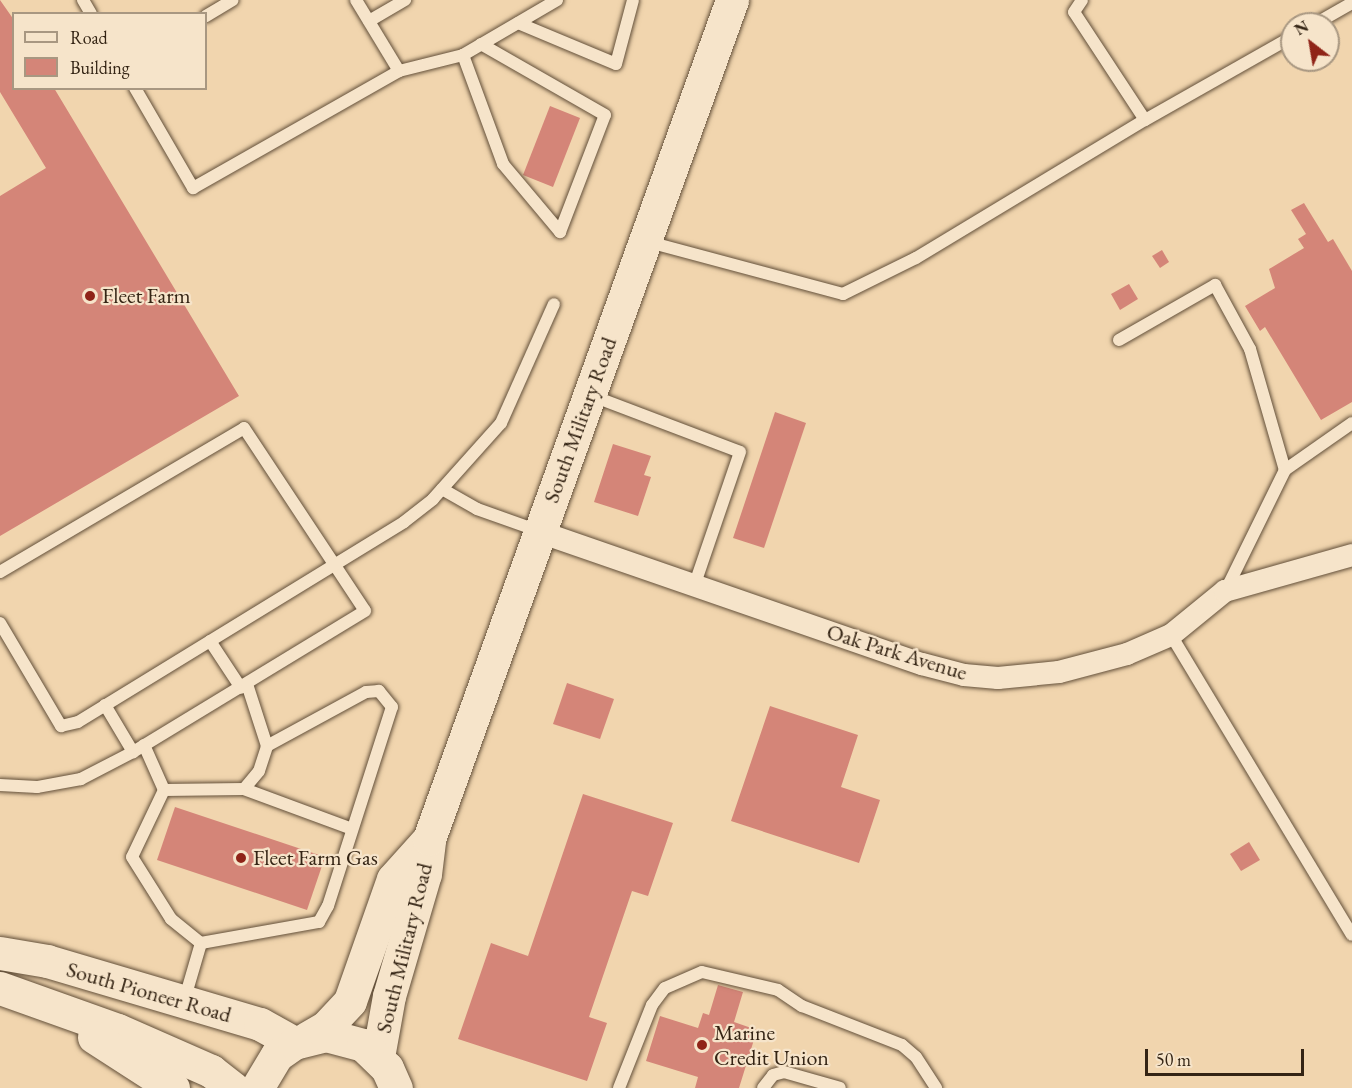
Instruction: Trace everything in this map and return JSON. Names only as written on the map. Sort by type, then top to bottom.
[{"type":"main road","name":"South Military Road","points":[[392,1078],[389,996],[425,874],[429,839],[732,0]]},
{"type":"main road","name":"South Military Road","points":[[256,1088],[277,1055],[326,1027],[350,1001],[393,879],[429,839]]},
{"type":"main road","name":"South Pioneer Road","points":[[0,953],[38,959],[260,1024],[300,1040]]},
{"type":"main road","name":"South Pioneer Road","points":[[0,988],[118,1030],[212,1071],[233,1088]]},
{"type":"main road","points":[[49,1005],[173,1088]]},
{"type":"main road","points":[[300,1040],[345,1037],[392,1078]]},
{"type":"street","name":"Oak Park Avenue","points":[[540,531],[922,664],[981,677],[1059,672],[1107,660],[1171,635],[1225,591],[1352,555]]},
{"type":"lane","points":[[207,15],[233,0]]},
{"type":"lane","points":[[356,0],[399,71]]},
{"type":"lane","points":[[369,21],[405,0]]},
{"type":"lane","points":[[136,90],[193,188],[399,71],[463,55],[557,0]]},
{"type":"lane","points":[[518,23],[616,64],[633,0]]},
{"type":"lane","points":[[1082,0],[1074,12],[1145,120]]},
{"type":"lane","points":[[1336,12],[1352,3]]},
{"type":"lane","points":[[463,55],[503,164],[560,232],[605,115],[481,44]]},
{"type":"lane","points":[[645,241],[843,294],[916,258],[1145,120],[1280,44]]},
{"type":"lane","points":[[1119,340],[1215,285],[1250,349],[1285,470]]},
{"type":"lane","points":[[0,623],[61,726],[78,722],[404,522],[441,489],[501,423],[554,304]]},
{"type":"lane","points":[[589,395],[740,452],[694,586]]},
{"type":"lane","points":[[1225,591],[1285,470],[1352,423]]},
{"type":"lane","points":[[0,572],[243,428],[365,611],[244,686],[139,748],[81,779],[59,785],[0,785]]},
{"type":"lane","points":[[441,489],[477,509],[540,531]]},
{"type":"lane","points":[[1171,635],[1352,935]]},
{"type":"lane","points":[[210,641],[244,686],[267,746],[259,771],[244,789]]},
{"type":"lane","points":[[164,790],[132,857],[171,919],[201,943],[319,922],[328,906],[389,724],[392,707],[379,692],[366,692],[267,746]]},
{"type":"lane","points":[[105,705],[139,748],[164,790]]},
{"type":"lane","points":[[164,790],[244,789],[352,829]]},
{"type":"lane","points":[[184,1002],[201,943]]},
{"type":"lane","points":[[618,1088],[651,1005],[665,988],[702,972],[778,990],[802,1006],[902,1045],[916,1057],[936,1088]]},
{"type":"lane","points":[[763,1088],[767,1079],[784,1072],[840,1088]]},
{"type":"building","name":"Fleet Farm","points":[[0,0],[12,17],[12,90],[55,90],[239,396],[0,536],[0,196],[46,168],[0,92]]},
{"type":"building","points":[[550,106],[580,118],[553,187],[523,175]]},
{"type":"building","points":[[1304,203],[1328,242],[1333,239],[1352,271],[1352,402],[1321,420],[1265,327],[1260,331],[1245,306],[1275,288],[1269,269],[1304,248],[1298,239],[1306,234],[1291,210]]},
{"type":"building","points":[[1162,250],[1169,262],[1160,268],[1152,256]]},
{"type":"building","points":[[1129,284],[1138,299],[1120,310],[1111,294]]},
{"type":"building","points":[[775,412],[806,423],[764,548],[733,538]]},
{"type":"building","points":[[613,444],[651,456],[644,475],[651,477],[638,516],[594,502]]},
{"type":"building","points":[[567,683],[614,699],[600,739],[553,724]]},
{"type":"building","points":[[770,706],[858,735],[841,787],[880,800],[859,863],[731,821]]},
{"type":"building","points":[[583,794],[673,823],[648,896],[632,891],[589,1017],[607,1023],[587,1081],[458,1039],[491,943],[528,956]]},
{"type":"building","name":"Fleet Farm Gas","points":[[175,807],[325,857],[307,910],[157,860]]},
{"type":"building","points":[[1249,842],[1260,860],[1241,871],[1230,854]]},
{"type":"building","name":"Marine Credit Union","points":[[718,985],[743,992],[734,1022],[757,1030],[739,1088],[695,1088],[698,1077],[646,1061],[660,1016],[698,1028],[703,1013],[709,1015]]},
{"type":"place","name":"Fleet Farm","points":[[90,296]]},
{"type":"place","name":"Fleet Farm Gas","points":[[241,858]]},
{"type":"place","name":"Marine Credit Union","points":[[702,1045]]}]
